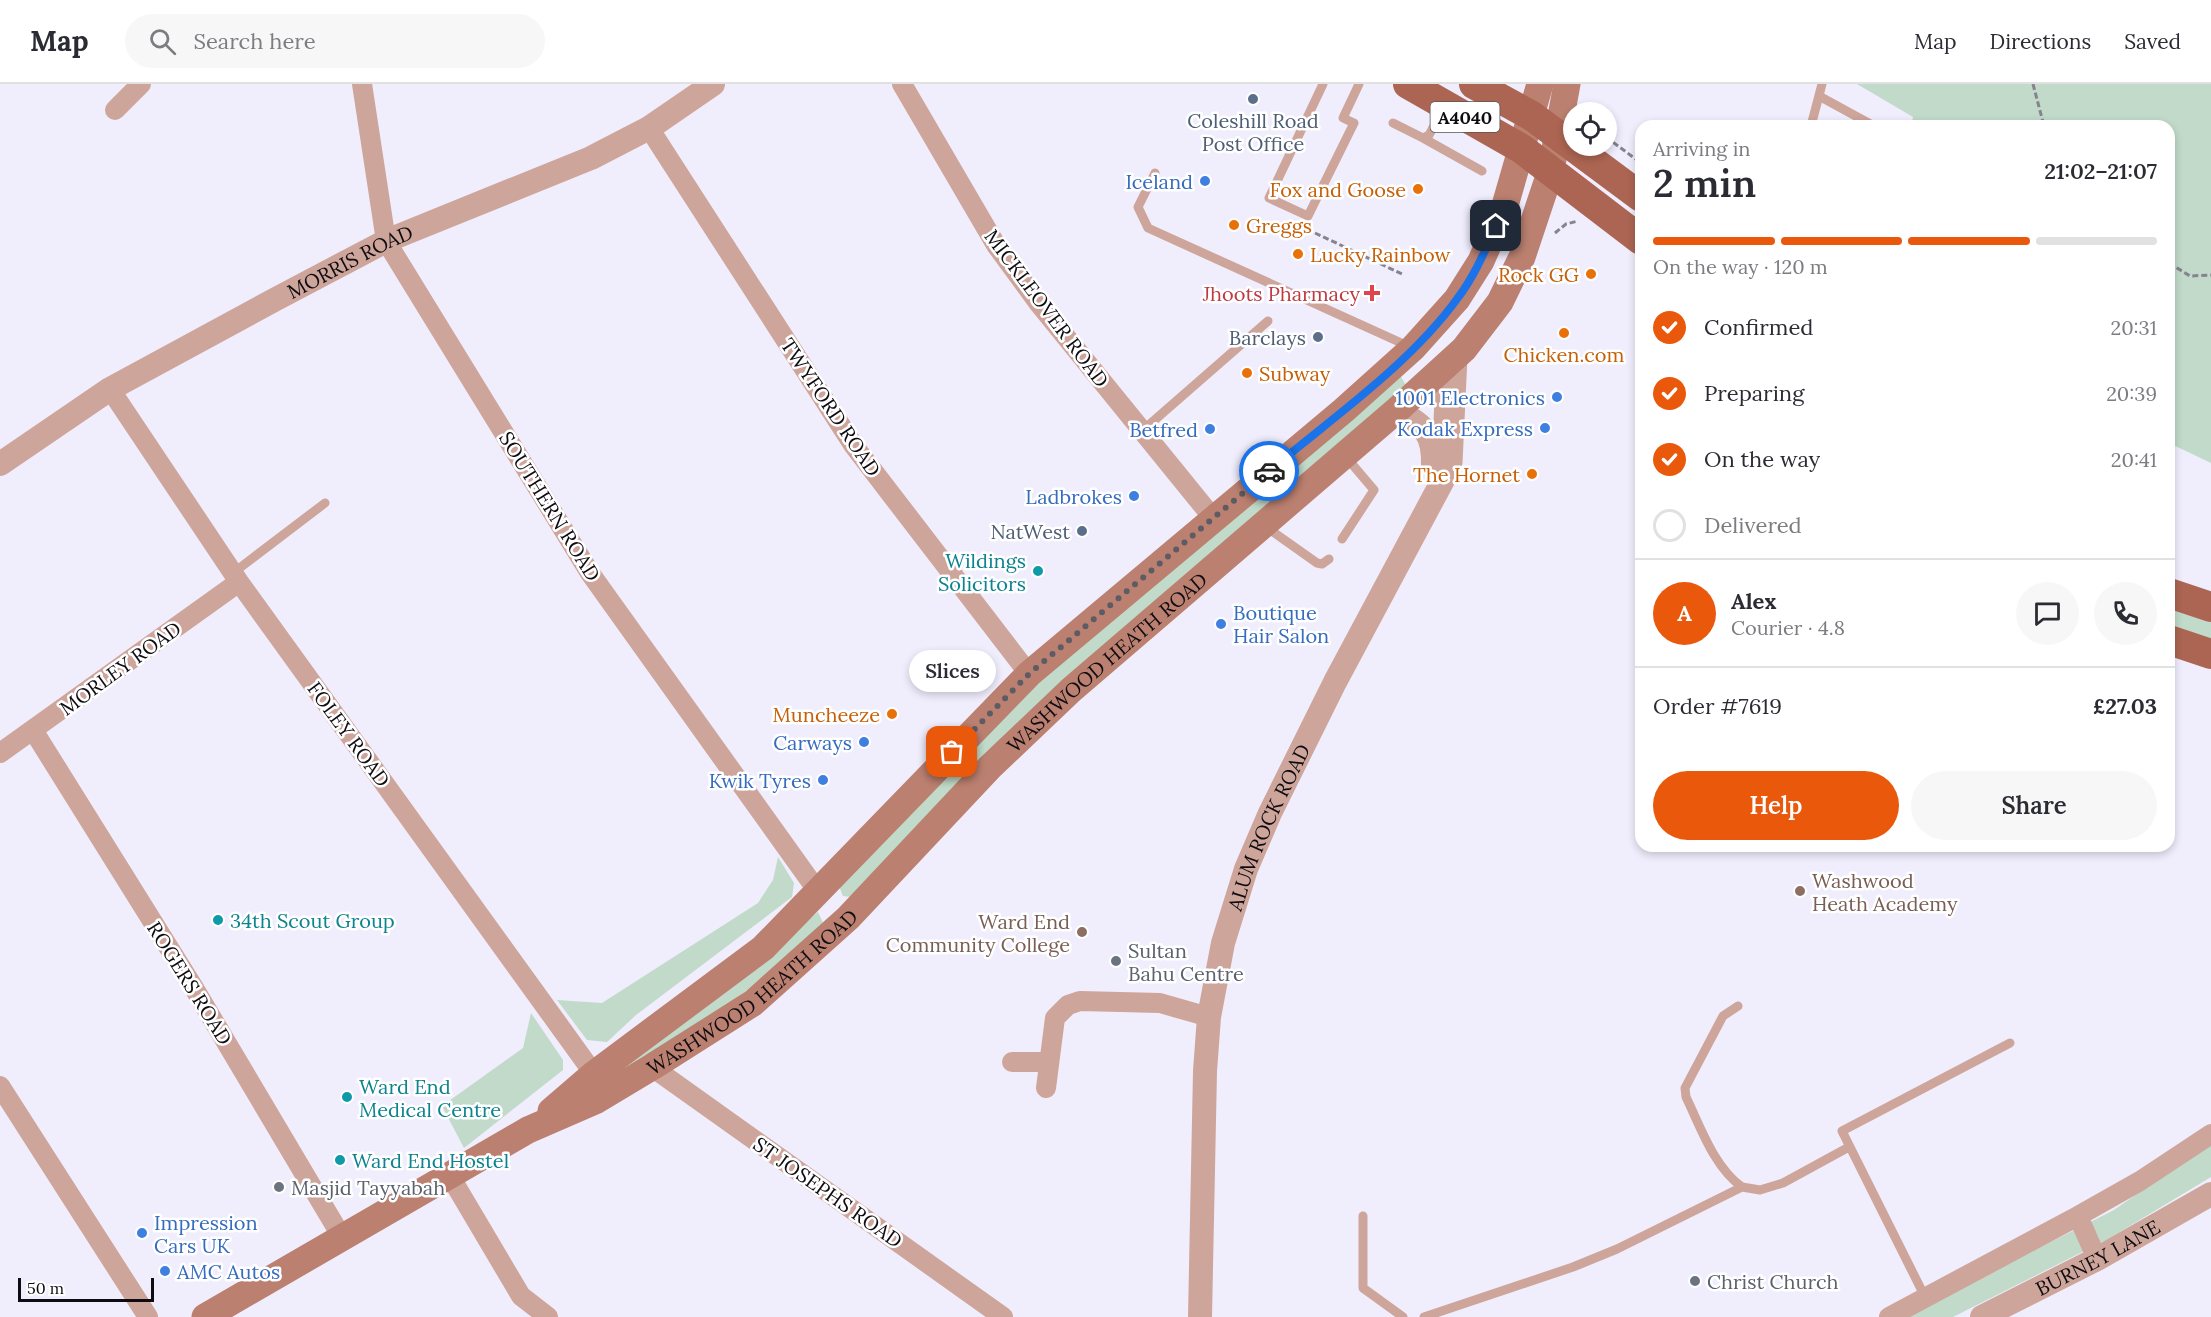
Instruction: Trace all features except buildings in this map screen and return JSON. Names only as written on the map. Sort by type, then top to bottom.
[{"type":"main road","name":"A4040","points":[[1408,84],[1522,149],[1635,235]]},
{"type":"main road","name":"A4040","points":[[1474,84],[1532,116],[1635,192]]},
{"type":"main road","name":"WASHWOOD HEATH ROAD","points":[[528,1130],[594,1074],[763,948],[1029,674],[1344,410],[1413,348],[1457,299],[1481,261],[1504,209],[1540,84]]},
{"type":"main road","name":"WASHWOOD HEATH ROAD","points":[[212,1315],[528,1130],[597,1100],[652,1067],[753,1003],[849,917],[990,767],[1071,690],[1397,411],[1456,356],[1500,302],[1522,257],[1551,170],[1567,84]]},
{"type":"main road","points":[[2175,595],[2211,607]]},
{"type":"main road","points":[[2175,642],[2211,654]]},
{"type":"main road","points":[[819,892],[849,917]]},
{"type":"street","points":[[115,110],[141,84]]},
{"type":"street","name":"SOUTHERN ROAD","points":[[362,84],[386,241],[590,573],[819,892]]},
{"type":"street","name":"MORRIS ROAD","points":[[0,464],[110,389],[386,241],[591,158],[649,128],[713,84]]},
{"type":"street","name":"MICKLEOVER ROAD","points":[[902,84],[996,245],[1040,305],[1213,518]]},
{"type":"street","name":"TWYFORD ROAD","points":[[649,128],[854,446],[1029,674]]},
{"type":"street","name":"ALUM ROCK ROAD","points":[[1200,1317],[1209,1017],[1224,943],[1246,869],[1270,813],[1443,480],[1456,356]]},
{"type":"street","name":"FOLEY ROAD","points":[[110,389],[236,578],[594,1074]]},
{"type":"street","name":"ALUM ROCK ROAD","points":[[1397,411],[1427,430],[1433,447],[1433,475],[1426,510]]},
{"type":"street","name":"MORLEY ROAD","points":[[0,753],[236,578]]},
{"type":"street","name":"ROGERS ROAD","points":[[33,730],[194,988],[343,1239]]},
{"type":"street","points":[[1046,1089],[1055,1018],[1059,1011],[1074,1003],[1160,1004],[1209,1017]]},
{"type":"street","points":[[1012,1062],[1048,1062]]},
{"type":"street","name":"ST JOSEPHS ROAD","points":[[652,1067],[1003,1317]]},
{"type":"street","points":[[0,1086],[148,1317]]},
{"type":"street","points":[[1889,1317],[2140,1181],[2211,1134]]},
{"type":"street","points":[[450,1176],[520,1296],[548,1317]]},
{"type":"street","name":"BURNEY LANE","points":[[1982,1317],[2097,1258],[2211,1194]]},
{"type":"street","points":[[2078,1216],[2097,1258]]},
{"type":"lane","points":[[1323,84],[1269,198],[1308,216],[1353,123],[1343,118],[1359,84]]},
{"type":"lane","points":[[1813,120],[1822,84]]},
{"type":"lane","points":[[1819,96],[1863,120]]},
{"type":"lane","points":[[1423,138],[1429,135],[1445,105]]},
{"type":"lane","points":[[1393,123],[1482,171]]},
{"type":"lane","points":[[1155,173],[1138,207],[1148,228],[1413,348]]},
{"type":"lane","points":[[1142,431],[1268,321]]},
{"type":"lane","points":[[1342,539],[1374,490],[1344,455]]},
{"type":"lane","points":[[236,578],[325,503]]},
{"type":"lane","points":[[1263,525],[1317,563],[1322,564],[1329,559]]},
{"type":"lane","points":[[1738,1006],[1723,1016],[1685,1088],[1686,1097],[1728,1178],[1742,1187],[1760,1190],[1784,1183],[1849,1147]]},
{"type":"lane","points":[[1925,1297],[1842,1131],[2010,1043]]},
{"type":"lane","points":[[1424,1317],[1573,1267],[1617,1249],[1742,1187]]},
{"type":"lane","points":[[1363,1216],[1363,1288],[1403,1317]]},
{"type":"path","points":[[2033,84],[2042,120]]},
{"type":"path","points":[[1617,145],[1635,159]]},
{"type":"path","points":[[1315,233],[1402,274]]},
{"type":"path","points":[[2175,267],[2190,276],[2211,275]]},
{"type":"green space","points":[[1857,84],[2211,84],[2211,463],[2175,446],[2175,120],[1912,120],[1913,117]]},
{"type":"green space","points":[[1400,375],[1407,387],[851,897],[843,896],[839,886],[1033,681]]},
{"type":"green space","points":[[2175,602],[2211,613],[2211,644],[2175,634]]},
{"type":"green space","points":[[778,857],[794,883],[792,897],[636,1015],[607,1042],[587,1040],[557,1000],[602,1003],[758,903],[773,880]]},
{"type":"green space","points":[[818,912],[824,925],[715,1017],[619,1081],[613,1073]]},
{"type":"green space","points":[[531,1013],[563,1060],[563,1070],[464,1148],[442,1106],[523,1048]]},
{"type":"green space","points":[[2211,1142],[2211,1177],[2108,1239],[1953,1317],[1902,1317],[2114,1210]]},
{"type":"way so far","points":[[952,752],[1029,674],[1269,471]]},
{"type":"place","name":"Coleshill Road Post Office","points":[[1253,99]]},
{"type":"place","name":"Iceland","points":[[1205,181]]},
{"type":"place","name":"Fox and Goose","points":[[1418,189]]},
{"type":"place","name":"Greggs","points":[[1234,225]]},
{"type":"place","name":"Lucky Rainbow","points":[[1298,254]]},
{"type":"place","name":"Rock GG","points":[[1591,274]]},
{"type":"place","name":"Jhoots Pharmacy","points":[[1372,293]]},
{"type":"place","name":"Chicken.com","points":[[1564,333]]},
{"type":"place","name":"Barclays","points":[[1318,337]]},
{"type":"place","name":"Subway","points":[[1247,373]]},
{"type":"place","name":"1001 Electronics","points":[[1557,397]]},
{"type":"place","name":"Kodak Express","points":[[1545,428]]},
{"type":"place","name":"Betfred","points":[[1210,429]]},
{"type":"place","name":"The Hornet","points":[[1532,474]]},
{"type":"place","name":"Ladbrokes","points":[[1134,496]]},
{"type":"place","name":"NatWest","points":[[1082,531]]},
{"type":"place","name":"Wildings Solicitors","points":[[1038,571]]},
{"type":"place","name":"Boutique Hair Salon","points":[[1221,624]]},
{"type":"place","name":"Muncheeze","points":[[892,714]]},
{"type":"place","name":"Carways","points":[[864,742]]},
{"type":"place","name":"Slices","points":[[952,752]]},
{"type":"place","name":"Kwik Tyres","points":[[823,780]]},
{"type":"place","name":"Washwood Heath Academy","points":[[1800,891]]},
{"type":"place","name":"34th Scout Group","points":[[218,920]]},
{"type":"place","name":"Ward End Community College","points":[[1082,932]]},
{"type":"place","name":"Sultan Bahu Centre","points":[[1116,961]]},
{"type":"place","name":"Ward End Medical Centre","points":[[347,1097]]},
{"type":"place","name":"Ward End Hostel","points":[[340,1160]]},
{"type":"place","name":"Masjid Tayyabah","points":[[279,1187]]},
{"type":"place","name":"Impression Cars UK","points":[[142,1233]]},
{"type":"place","name":"AMC Autos","points":[[165,1271]]},
{"type":"place","name":"Christ Church","points":[[1695,1281]]},
{"type":"route","points":[[1269,471],[1344,410],[1428,333],[1457,299],[1481,261],[1496,226]]}]
